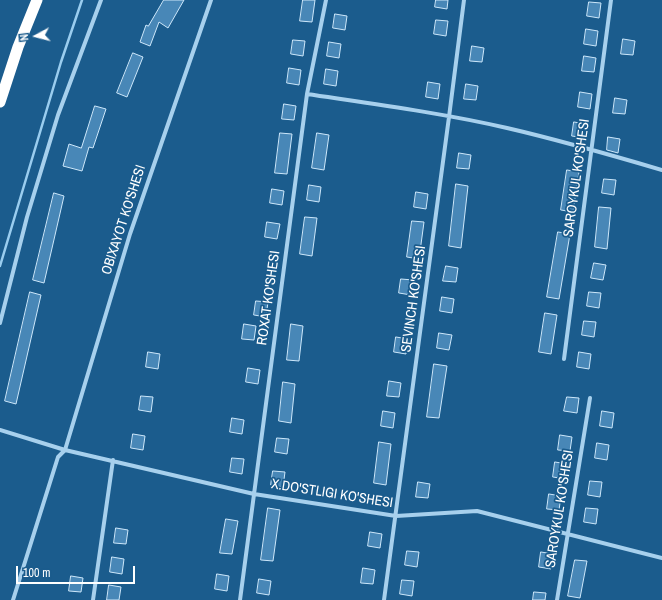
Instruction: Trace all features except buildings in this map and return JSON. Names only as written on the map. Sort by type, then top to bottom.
[{"type":"highway","points":[[0,102],[18,47],[37,0]]},
{"type":"street","points":[[0,323],[27,217],[58,115],[101,0]]},
{"type":"street","name":"OBIXAYOT KO'SHESI","points":[[13,600],[58,457],[65,450],[130,234],[211,0]]},
{"type":"street","name":"ROXAT KO'SHESI","points":[[240,600],[307,94],[326,0]]},
{"type":"street","name":"SEVINCH KO'SHESI","points":[[384,600],[464,0]]},
{"type":"street","name":"SAROYKUL KO'SHESI","points":[[564,359],[611,0]]},
{"type":"street","points":[[307,94],[449,117],[506,128],[592,149],[662,170]]},
{"type":"street","name":"SAROYKUL KO'SHESI","points":[[557,600],[590,398]]},
{"type":"street","name":"X.DO'STLIGI KO'SHESI","points":[[0,430],[65,450],[254,494],[396,516],[477,511],[662,558]]},
{"type":"street","points":[[93,600],[112,460]]},
{"type":"waterway","points":[[0,266],[61,62],[82,0]]}]
